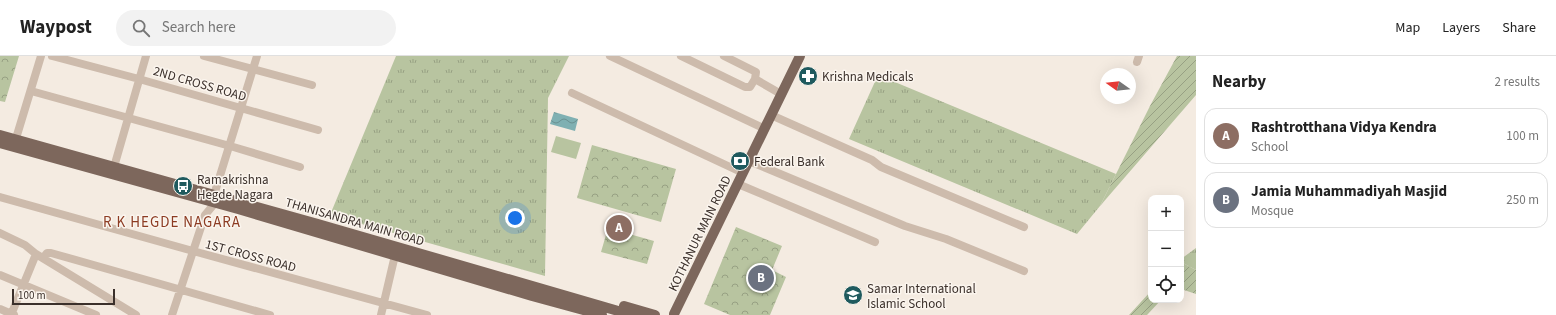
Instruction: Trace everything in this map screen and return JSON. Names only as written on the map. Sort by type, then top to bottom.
[{"type":"main road","name":"KOTHANUR MAIN ROAD","points":[[673,315],[800,56]]},
{"type":"main road","name":"THANISANDRA MAIN ROAD","points":[[0,136],[15,144],[215,199],[530,291]]},
{"type":"main road","name":"THANISANDRA MAIN ROAD","points":[[0,143],[15,144],[114,167],[215,199]]},
{"type":"main road","name":"THANISANDRA MAIN ROAD","points":[[530,291],[538,283],[655,315]]},
{"type":"main road","name":"THANISANDRA MAIN ROAD","points":[[530,291],[531,302],[580,315]]},
{"type":"main road","points":[[530,291],[602,315]]},
{"type":"main road","points":[[530,291],[632,315]]},
{"type":"street","points":[[15,144],[41,56]]},
{"type":"street","name":"2ND CROSS ROAD","points":[[52,56],[318,130]]},
{"type":"street","points":[[114,167],[146,56]]},
{"type":"street","points":[[204,56],[312,85]]},
{"type":"street","points":[[172,315],[205,215],[215,199],[257,56]]},
{"type":"street","points":[[610,56],[765,129]]},
{"type":"street","points":[[681,56],[745,87],[750,87],[755,79],[756,72],[724,56]]},
{"type":"street","points":[[755,79],[781,94]]},
{"type":"street","points":[[31,91],[300,167]]},
{"type":"street","points":[[572,93],[743,173]]},
{"type":"street","points":[[771,115],[872,160],[881,167],[1024,227]]},
{"type":"street","points":[[749,161],[905,226],[946,239],[1024,271]]},
{"type":"street","points":[[738,184],[875,242]]},
{"type":"street","name":"1ST CROSS ROAD","points":[[0,196],[427,315]]},
{"type":"street","points":[[0,233],[25,245],[40,256],[136,315]]},
{"type":"street","points":[[381,315],[396,251]]},
{"type":"street","points":[[0,309],[12,315],[24,285],[40,256],[51,253],[180,291],[270,315]]},
{"type":"street","points":[[0,275],[96,315]]},
{"type":"green space","points":[[0,56],[19,56],[5,102],[0,101]]},
{"type":"green space","points":[[396,56],[569,56],[548,98],[545,276],[330,215]]},
{"type":"green space","points":[[1177,56],[1196,56],[1196,95],[1100,206],[1151,104]]},
{"type":"green space","points":[[878,75],[1116,174],[1100,206],[1077,234],[849,139]]},
{"type":"green space","points":[[556,136],[581,143],[576,159],[551,152]]},
{"type":"green space","points":[[592,145],[676,169],[661,222],[577,198]]},
{"type":"green space","points":[[736,227],[782,246],[772,270],[786,277],[770,315],[730,315],[704,304]]},
{"type":"green space","points":[[608,228],[654,241],[647,264],[601,252]]},
{"type":"green space","points":[[1196,248],[1196,270],[1184,264],[1184,257]]},
{"type":"green space","points":[[1184,264],[1196,270],[1196,294],[1184,290]]},
{"type":"green space","points":[[1148,294],[1148,303],[1158,303],[1147,315],[1129,315]]},
{"type":"water","points":[[554,112],[578,119],[575,131],[550,124]]},
{"type":"place","name":"Krishna Medicals","points":[[808,76]]},
{"type":"place","name":"Federal Bank","points":[[740,161]]},
{"type":"place","name":"Ramakrishna Hegde Nagara","points":[[183,186]]},
{"type":"place","name":"Rashtrotthana Vidya Kendra","points":[[619,228]]},
{"type":"place","name":"Jamia Muhammadiyah Masjid","points":[[761,278]]},
{"type":"place","name":"Samar International Islamic School","points":[[853,295]]},
{"type":"district","name":"R K HEGDE NAGARA","points":[[172,222]]}]
